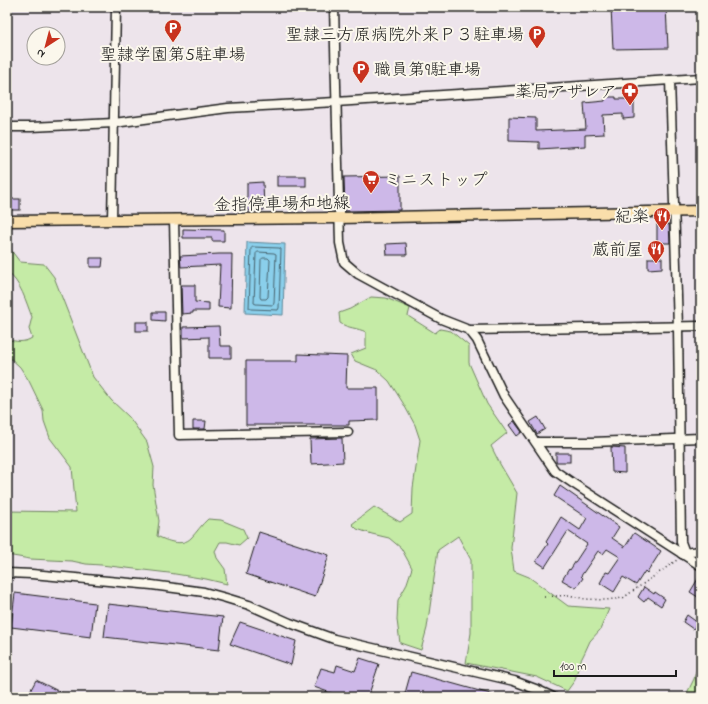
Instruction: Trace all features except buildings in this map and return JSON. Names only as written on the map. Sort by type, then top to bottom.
[{"type":"main road","name":"金指停車場和地線","points":[[7,221],[339,218],[701,211]]},
{"type":"street","points":[[112,220],[116,7]]},
{"type":"street","points":[[334,7],[339,218],[340,243],[344,262],[358,274],[441,319],[469,330],[701,326]]},
{"type":"street","points":[[7,127],[114,123],[228,108],[701,78]]},
{"type":"street","points":[[670,80],[678,327],[681,542],[684,550],[682,554]]},
{"type":"street","points":[[174,220],[179,435],[348,432]]},
{"type":"street","points":[[469,330],[477,340],[504,396],[555,471],[701,566]]},
{"type":"street","points":[[536,442],[592,442],[701,438]]},
{"type":"street","points":[[682,554],[701,551]]},
{"type":"street","points":[[7,573],[152,585],[204,592],[249,606],[334,639],[514,681],[553,697]]},
{"type":"path","points":[[544,597],[569,595],[584,599],[606,600],[623,598],[678,560],[682,554]]},
{"type":"green space","points":[[7,245],[20,262],[44,264],[54,277],[93,377],[111,400],[129,417],[147,442],[154,467],[153,485],[159,521],[157,536],[179,543],[187,541],[208,519],[221,520],[243,529],[247,538],[239,545],[220,542],[215,551],[217,558],[225,569],[227,584],[169,573],[86,564],[72,561],[30,559],[7,555],[7,511],[76,512],[72,467],[50,438],[44,421],[43,410],[29,381],[20,367],[7,355],[7,339],[20,342],[32,338],[29,329],[32,317],[16,281],[7,272]]},
{"type":"green space","points":[[371,297],[386,298],[410,308],[408,316],[435,333],[440,329],[451,331],[469,346],[469,363],[487,404],[507,433],[491,446],[517,493],[511,548],[514,571],[529,577],[568,606],[609,609],[600,630],[590,641],[579,664],[575,680],[567,691],[537,677],[466,663],[471,633],[471,560],[458,536],[438,550],[427,628],[421,650],[400,643],[397,620],[398,600],[406,586],[412,568],[401,548],[389,538],[357,529],[352,524],[374,507],[400,522],[412,514],[413,488],[420,440],[415,425],[389,381],[377,370],[355,361],[351,354],[366,348],[366,332],[340,323],[339,313],[350,309]]},
{"type":"green space","points":[[701,652],[701,697],[685,697],[694,679]]},
{"type":"water","points":[[247,242],[285,244],[283,315],[245,313]]},
{"type":"place","name":"聖隷学園第5駐車場","points":[[173,43]]},
{"type":"place","name":"聖隷三方原病院外来Ｐ３駐車場","points":[[537,49]]},
{"type":"place","name":"職員第9駐車場","points":[[361,84]]},
{"type":"place","name":"薬局アザレア","points":[[630,106]]},
{"type":"place","name":"ミニストップ","points":[[371,194]]},
{"type":"place","name":"紀楽","points":[[662,231]]},
{"type":"place","name":"蔵前屋","points":[[656,264]]}]
